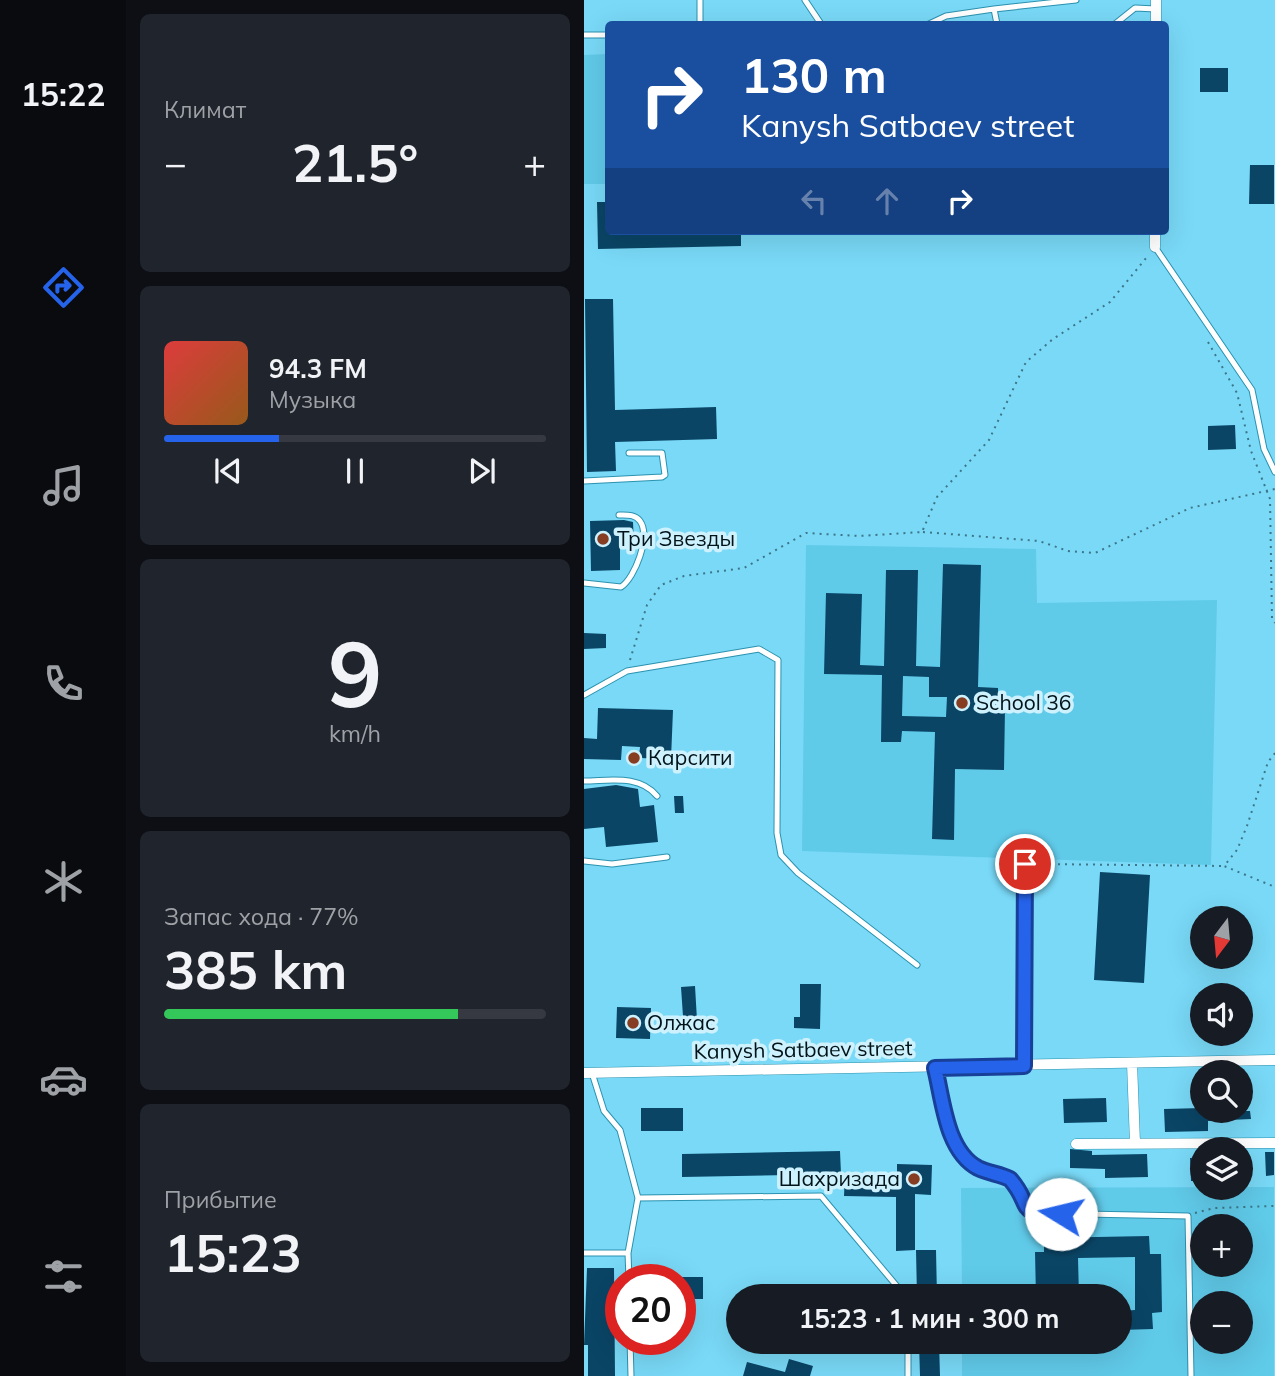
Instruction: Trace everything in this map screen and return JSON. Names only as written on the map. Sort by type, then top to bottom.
[{"type":"street","points":[[1155,235],[1155,247]]},
{"type":"street","points":[[1024,1066],[1025,864]]},
{"type":"street","name":"Kanysh Satbaev street","points":[[588,1073],[1275,1060]]},
{"type":"street","points":[[1132,1063],[1135,1143]]},
{"type":"street","points":[[1076,1144],[1275,1143]]},
{"type":"lane","points":[[700,0],[700,21]]},
{"type":"lane","points":[[805,0],[819,21]]},
{"type":"lane","points":[[935,21],[946,16],[1076,0]]},
{"type":"lane","points":[[1119,21],[1135,8],[1156,4]]},
{"type":"lane","points":[[994,9],[996,21]]},
{"type":"lane","points":[[584,35],[605,35]]},
{"type":"lane","points":[[1155,247],[1252,390],[1264,449],[1275,472]]},
{"type":"lane","points":[[584,481],[664,475],[662,453],[630,453]]},
{"type":"lane","points":[[584,583],[621,587],[633,575],[644,534],[640,521],[632,515],[619,515]]},
{"type":"lane","points":[[584,695],[627,671],[759,649],[778,660],[777,832],[781,855],[798,873],[917,965]]},
{"type":"lane","points":[[584,781],[639,782],[650,787],[657,796]]},
{"type":"lane","points":[[584,861],[612,864],[667,857]]},
{"type":"lane","points":[[935,1068],[954,1143],[961,1155],[978,1168],[1010,1179],[1024,1207],[1032,1213],[1188,1216],[1191,1376]]},
{"type":"lane","points":[[588,1073],[604,1111],[620,1129],[638,1198],[628,1264]]},
{"type":"lane","points":[[638,1198],[821,1196],[895,1284]]},
{"type":"lane","points":[[584,1253],[628,1253]]},
{"type":"lane","points":[[908,1354],[908,1376]]},
{"type":"lane","points":[[630,1355],[631,1376]]},
{"type":"path","points":[[922,532],[937,496],[989,440],[1026,362],[1053,339],[1110,302],[1155,247]]},
{"type":"path","points":[[1203,333],[1237,393],[1251,451],[1270,499],[1272,619],[1275,622]]},
{"type":"path","points":[[627,671],[647,605],[661,585],[684,576],[744,568],[806,533],[859,536],[922,532],[1039,541],[1068,551],[1095,553],[1190,508],[1275,489]]},
{"type":"path","points":[[1224,866],[1237,850],[1268,762],[1275,753]]},
{"type":"path","points":[[1025,864],[1224,866],[1275,887]]},
{"type":"path","points":[[1188,1216],[1214,1208],[1275,1206]]},
{"type":"shaded area","points":[[605,54],[605,184],[584,184],[584,55]]},
{"type":"shaded area","points":[[806,545],[1036,549],[1037,603],[1217,600],[1211,865],[802,851]]},
{"type":"shaded area","points":[[1190,1187],[1190,1200],[1253,1200],[1253,1187],[1274,1187],[1274,1376],[962,1376],[962,1354],[1132,1354],[1132,1284],[962,1284],[961,1188]]},
{"type":"building","points":[[1200,68],[1228,68],[1228,92],[1200,92]]},
{"type":"building","points":[[1250,165],[1274,165],[1274,204],[1249,204]]},
{"type":"building","points":[[597,202],[605,202],[605,235],[741,235],[741,246],[598,249]]},
{"type":"building","points":[[585,299],[613,299],[615,410],[716,407],[717,439],[615,442],[616,471],[587,472]]},
{"type":"building","points":[[1235,425],[1236,449],[1208,450],[1208,426]]},
{"type":"building","points":[[590,521],[633,522],[634,545],[620,546],[620,570],[591,571]]},
{"type":"building","name":"School 36","points":[[943,564],[981,565],[978,687],[998,688],[998,708],[1005,708],[1004,770],[955,769],[954,840],[932,839],[935,732],[902,731],[901,742],[881,742],[882,675],[824,674],[826,593],[862,594],[860,665],[884,666],[886,570],[918,570],[916,666],[940,667]],"holes":[[[903,676],[929,677],[929,697],[947,697],[946,717],[902,716]]]},
{"type":"building","points":[[584,633],[606,634],[606,648],[584,649]]},
{"type":"building","points":[[598,708],[673,710],[671,759],[639,758],[640,747],[622,746],[621,760],[584,759],[584,738],[597,739]]},
{"type":"building","points":[[616,785],[638,789],[640,807],[654,805],[658,842],[606,847],[604,827],[584,829],[584,789]]},
{"type":"building","points":[[674,796],[683,796],[684,813],[675,813]]},
{"type":"building","points":[[1100,872],[1150,875],[1144,983],[1094,980]]},
{"type":"building","points":[[800,984],[821,984],[820,1029],[794,1028],[794,1017],[800,1017]]},
{"type":"building","points":[[695,986],[697,1020],[709,1020],[710,1030],[684,1031],[681,987]]},
{"type":"building","name":"Олжас","points":[[617,1007],[651,1008],[650,1039],[616,1038]]},
{"type":"building","points":[[1106,1098],[1107,1122],[1064,1123],[1063,1099]]},
{"type":"building","points":[[641,1108],[683,1108],[683,1131],[641,1131]]},
{"type":"building","points":[[1190,1108],[1190,1123],[1208,1123],[1208,1131],[1165,1132],[1164,1109]]},
{"type":"building","points":[[1070,1149],[1092,1151],[1092,1155],[1147,1154],[1148,1177],[1105,1178],[1105,1169],[1070,1168]]},
{"type":"building","points":[[840,1151],[841,1174],[682,1177],[682,1154]]},
{"type":"building","points":[[1265,1152],[1274,1152],[1274,1175],[1266,1176]]},
{"type":"building","points":[[897,1164],[932,1165],[931,1195],[915,1194],[915,1250],[896,1251],[896,1197],[844,1196],[845,1174],[897,1175]]},
{"type":"building","points":[[1149,1236],[1150,1254],[1161,1254],[1162,1312],[1152,1313],[1153,1329],[1132,1330],[1132,1310],[1135,1310],[1135,1257],[1078,1258],[1079,1284],[1036,1284],[1035,1252],[1044,1252],[1044,1238]]},
{"type":"building","points":[[916,1250],[936,1250],[937,1284],[917,1284]]},
{"type":"building","points":[[587,1268],[605,1268],[605,1355],[615,1355],[615,1376],[588,1376],[588,1345],[584,1345]]},
{"type":"building","points":[[696,1277],[703,1277],[703,1299],[696,1299]]},
{"type":"building","points":[[919,1354],[939,1354],[940,1376],[920,1376]]},
{"type":"building","points":[[789,1359],[813,1366],[810,1376],[743,1376],[747,1362],[785,1372]]},
{"type":"place","name":"Три Звезды","points":[[603,539]]},
{"type":"place","name":"School 36","points":[[962,703]]},
{"type":"place","name":"Карсити","points":[[634,758]]},
{"type":"place","name":"Олжас","points":[[633,1023]]},
{"type":"place","name":"Шахризада","points":[[914,1179]]},
{"type":"route","points":[[1025,864],[1024,1066],[935,1068],[954,1143],[961,1155],[978,1168],[1010,1179],[1024,1207],[1032,1213],[1061,1214]]}]
